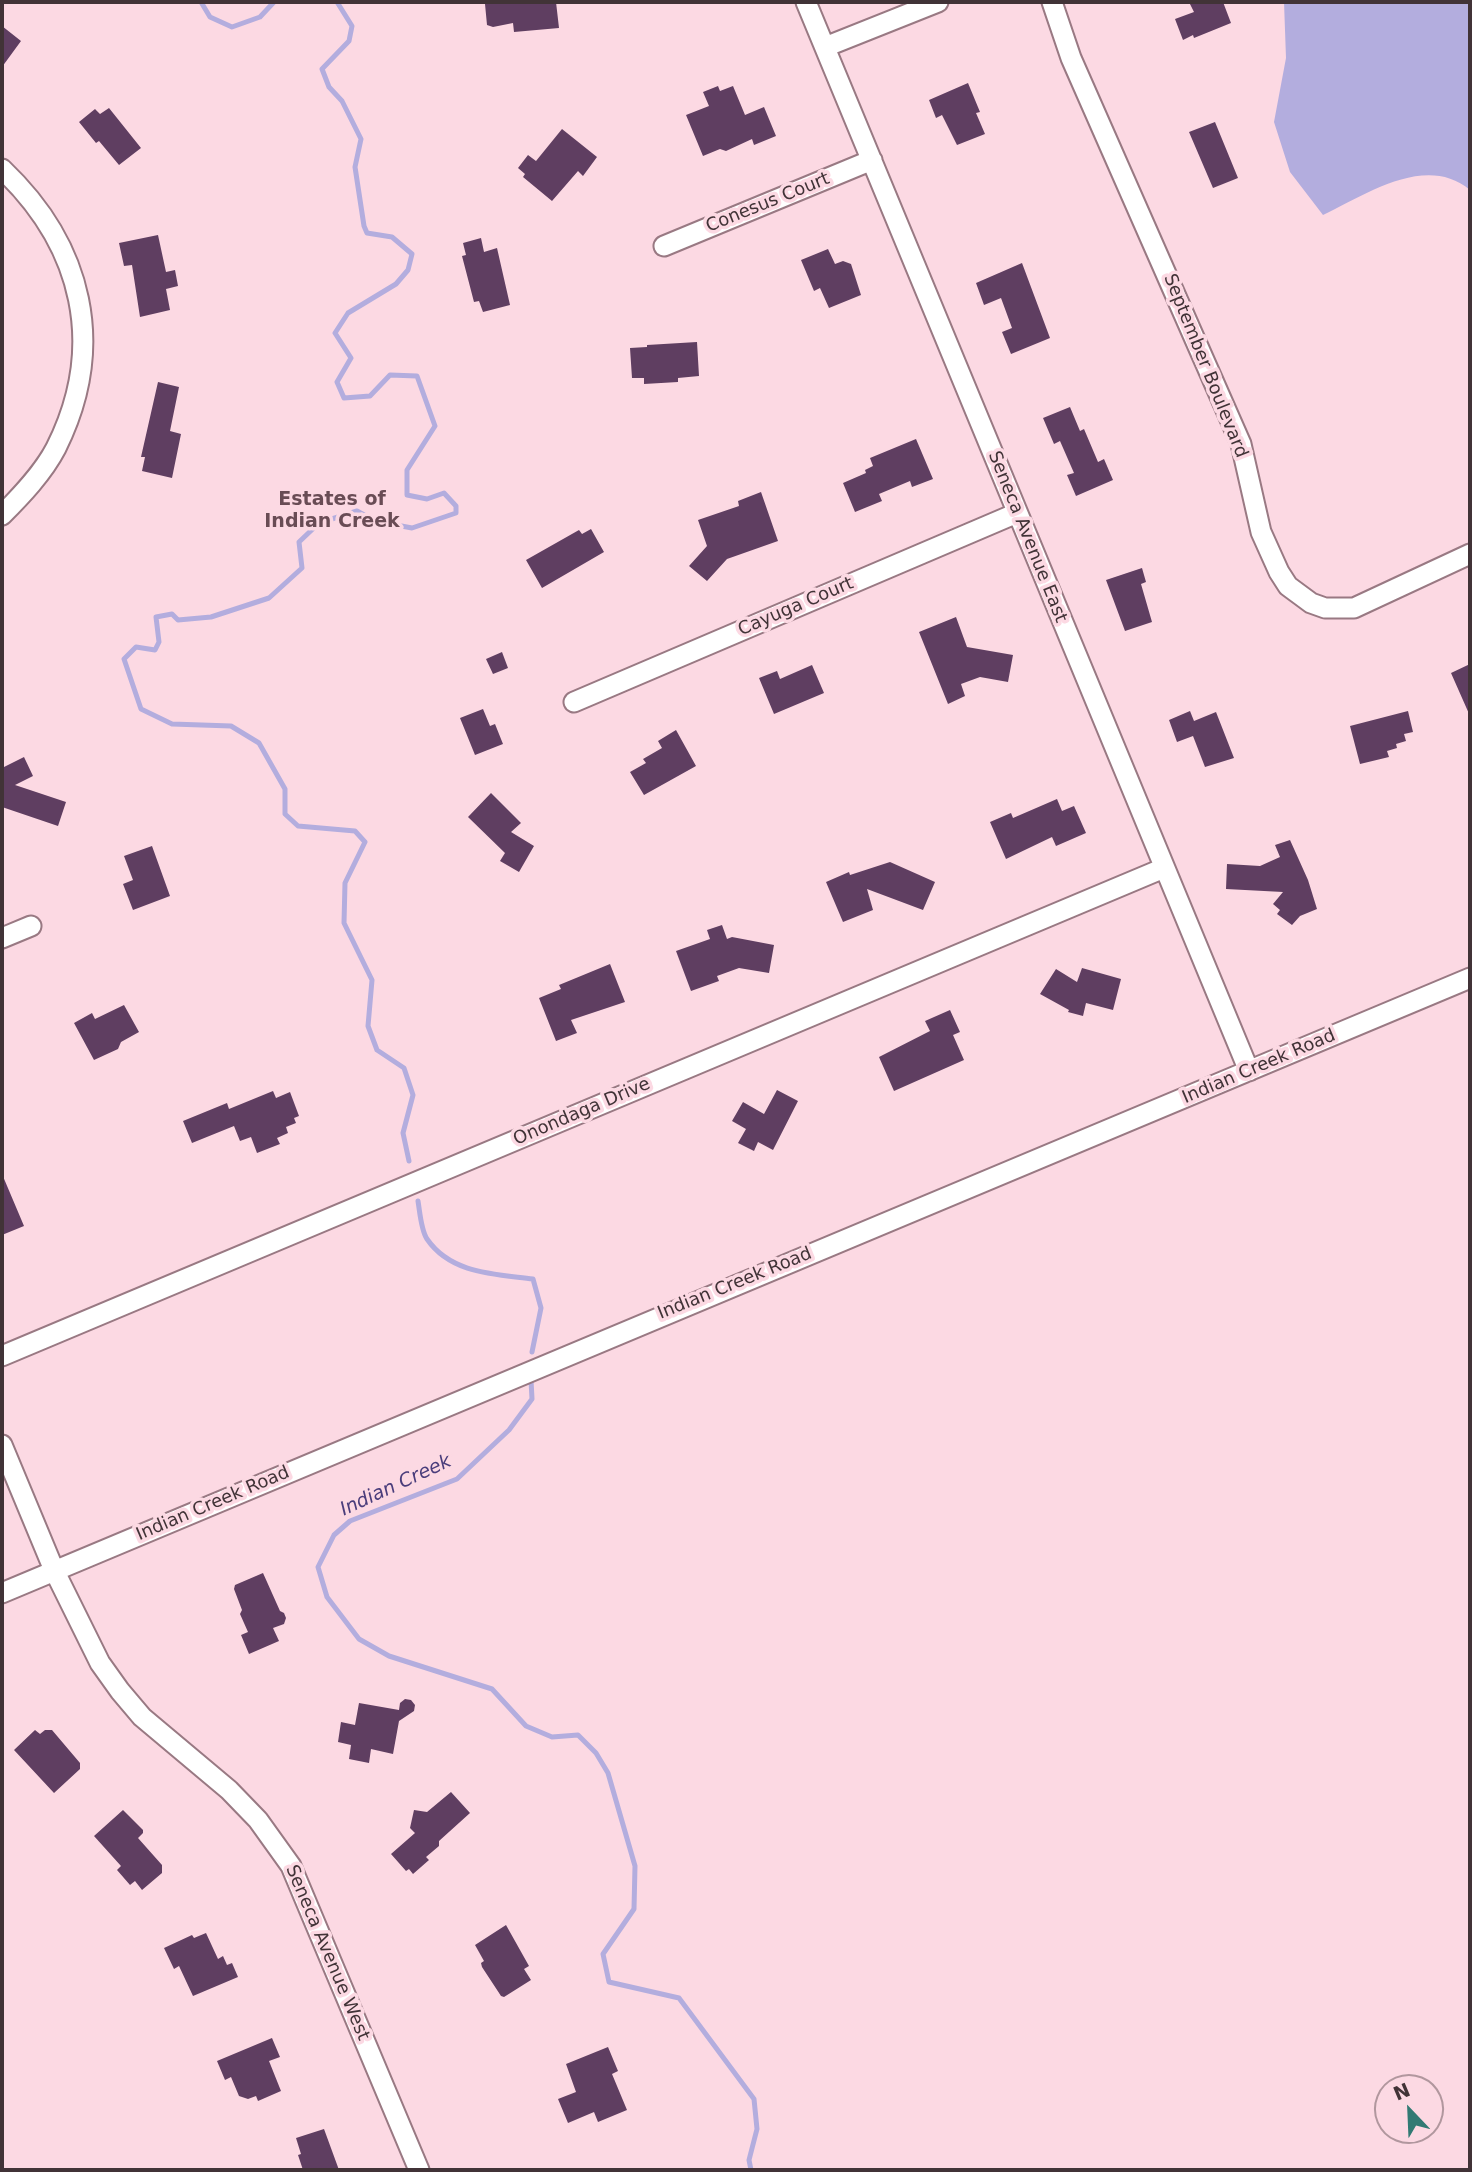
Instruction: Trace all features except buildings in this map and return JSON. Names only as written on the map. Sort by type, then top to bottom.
[{"type":"street","name":"Seneca Avenue East","points":[[806,2],[1249,1071]]},
{"type":"street","points":[[825,47],[938,2]]},
{"type":"street","name":"September Boulevard","points":[[1052,2],[1071,58],[1241,444],[1261,532],[1288,586],[1311,603],[1325,608],[1354,608],[1470,554]]},
{"type":"street","name":"Conesus Court","points":[[664,246],[872,160]]},
{"type":"street","points":[[2,169],[35,204],[58,239],[72,272],[78,295],[82,365],[72,409],[55,451],[29,486],[2,515]]},
{"type":"street","name":"Cayuga Court","points":[[575,702],[1017,513]]},
{"type":"street","name":"Onondaga Drive","points":[[2,1356],[1164,868]]},
{"type":"street","points":[[2,939],[31,926]]},
{"type":"street","name":"Indian Creek Road","points":[[2,1593],[657,1316],[1470,978]]},
{"type":"street","name":"Seneca Avenue West","points":[[2,1445],[54,1570],[100,1662],[142,1717],[229,1790],[258,1819],[291,1866],[419,2170]]},
{"type":"shaded area","points":[[1284,2],[1470,2],[1470,190],[1453,180],[1434,175],[1415,176],[1376,189],[1323,215],[1290,172],[1274,122],[1286,58]]},
{"type":"waterway","name":"Indian Creek","points":[[201,2],[210,17],[232,27],[260,17],[274,2]]},
{"type":"waterway","name":"Indian Creek","points":[[337,2],[352,26],[349,41],[322,69],[329,87],[342,101],[361,139],[355,167],[364,226],[367,233],[392,237],[412,254],[408,270],[396,284],[348,313],[335,333],[351,358],[337,382],[344,398],[370,396],[390,375],[417,376],[435,426],[407,470],[407,495],[427,499],[444,493],[456,506],[456,513],[412,528],[375,521],[357,511],[319,523],[299,542],[302,568],[269,598],[211,617],[178,620],[172,614],[156,617],[159,642],[155,650],[136,647],[124,659],[141,709],[172,724],[231,726],[259,743],[285,789],[285,814],[298,826],[355,831],[365,842],[345,883],[344,923],[372,980],[368,1026],[377,1050],[404,1068],[413,1095],[403,1133],[409,1161]]},
{"type":"waterway","name":"Indian Creek","points":[[418,1201],[427,1239],[448,1259],[475,1270],[533,1279],[541,1308],[532,1352]]},
{"type":"waterway","name":"Indian Creek","points":[[531,1380],[532,1399],[509,1430],[457,1479],[350,1521],[334,1535],[318,1567],[327,1597],[359,1639],[389,1656],[492,1689],[526,1726],[552,1737],[578,1735],[596,1753],[608,1773],[635,1866],[634,1909],[603,1954],[609,1982],[679,1998],[754,2099],[757,2129],[749,2160],[751,2170]]},
{"type":"district","name":"Estates of Indian Creek","points":[[332,511]]}]
